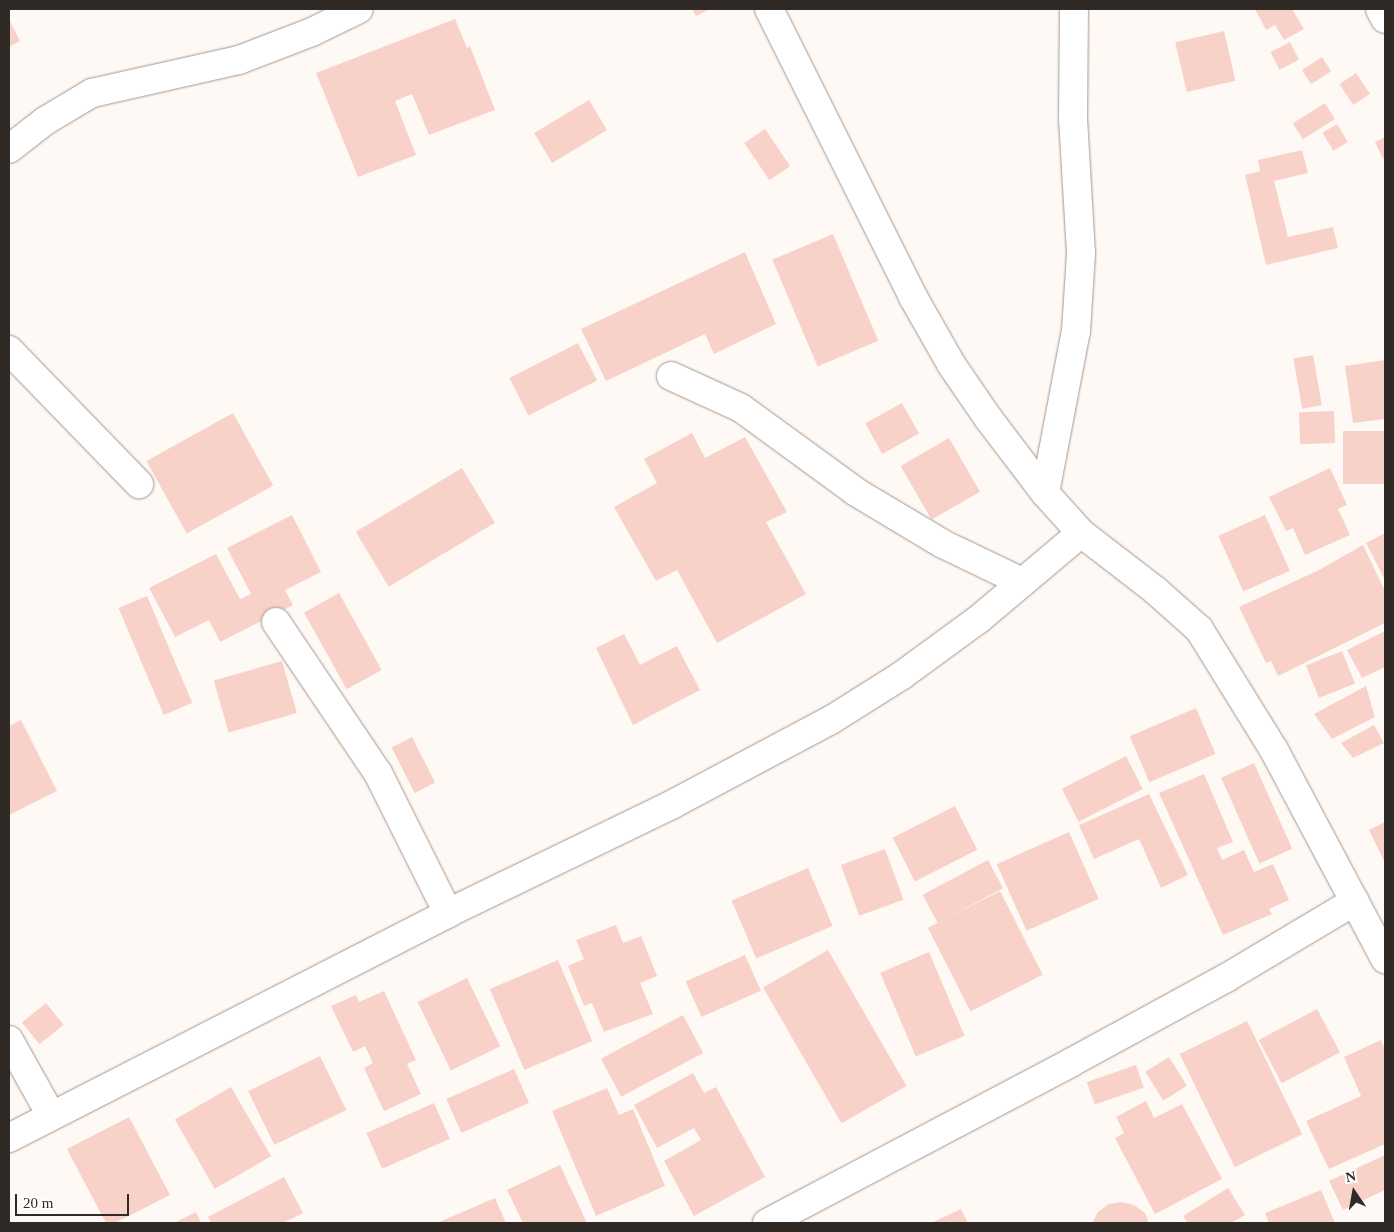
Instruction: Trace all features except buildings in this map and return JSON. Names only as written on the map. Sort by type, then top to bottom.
[{"type":"street","points":[[9,149],[45,121],[92,93],[239,60],[312,32],[359,9]]},
{"type":"street","points":[[769,9],[918,305],[988,418],[1045,493],[1081,533],[1155,590],[1199,629],[1274,750],[1385,959]]},
{"type":"street","points":[[1045,493],[1076,330],[1081,253],[1074,128],[1074,9]]},
{"type":"street","points":[[1380,9],[1385,19]]},
{"type":"street","points":[[9,350],[139,484]]},
{"type":"street","points":[[671,376],[741,408],[856,492],[943,544],[1022,582]]},
{"type":"street","points":[[9,1138],[448,912],[671,805],[831,720],[908,670],[1022,582],[1081,533]]},
{"type":"street","points":[[276,622],[378,773],[448,912]]},
{"type":"street","points":[[767,1223],[1070,1063],[1226,978],[1355,901]]},
{"type":"street","points":[[9,1040],[52,1115]]}]
